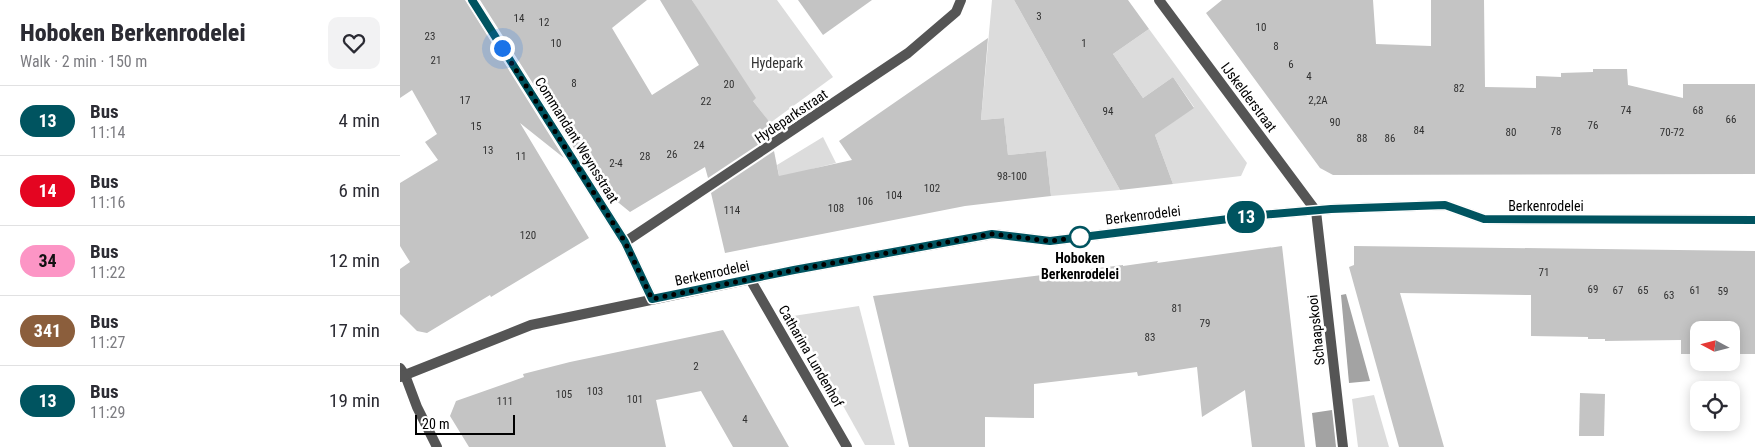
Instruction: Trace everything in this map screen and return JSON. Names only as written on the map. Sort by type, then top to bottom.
[{"type":"street","name":"Commandant Weynsstraat","points":[[472,0],[625,242],[652,299]]},
{"type":"street","name":"Hydeparkstraat","points":[[625,242],[908,53],[956,12],[961,0]]},
{"type":"street","name":"IJskelderstraat","points":[[1159,0],[1316,210]]},
{"type":"street","name":"Berkenrodelei","points":[[402,374],[531,325],[750,279],[992,234],[1050,241],[1261,215],[1316,210],[1445,205],[1484,219],[1755,220]]},
{"type":"street","name":"Schaapskooi","points":[[1316,210],[1343,447]]},
{"type":"street","name":"Catharina Lundenhof","points":[[750,279],[847,447]]},
{"type":"street","points":[[402,374],[437,447]]},
{"type":"green space","name":"Hydepark","points":[[692,0],[777,0],[833,77],[770,123],[753,101]]},
{"type":"green space","points":[[992,0],[1014,0],[1120,190],[1051,196],[1046,151],[1008,155],[1004,118],[981,120]]},
{"type":"green space","points":[[1149,29],[1247,163],[1241,176],[1173,184],[1155,135],[1194,107],[1173,77],[1143,98],[1113,54]]},
{"type":"green space","points":[[823,137],[836,163],[812,169],[791,240],[777,165]]},
{"type":"green space","points":[[859,306],[895,445],[865,445],[793,316]]},
{"type":"green space","points":[[1374,395],[1389,447],[1358,447],[1352,399]]},
{"type":"shaded area","points":[[1346,294],[1370,381],[1349,383],[1341,295]]},
{"type":"shaded area","points":[[1332,410],[1336,447],[1316,447],[1312,413]]},
{"type":"building","points":[[400,0],[465,0],[564,158],[520,123],[589,238],[427,333],[417,331],[400,314],[400,269],[410,262],[400,246],[400,183],[438,160],[425,142],[437,134],[412,90],[400,98]]},
{"type":"building","points":[[480,0],[647,0],[612,28],[652,95],[699,65],[660,0],[692,0],[756,98],[753,101],[768,120],[771,136],[708,178],[705,167],[630,212],[598,186]]},
{"type":"building","points":[[798,0],[872,0],[823,35]]},
{"type":"building","points":[[1014,0],[1128,0],[1149,29],[1113,54],[1143,98],[1173,77],[1194,108],[1155,135],[1173,184],[1120,190]]},
{"type":"building","points":[[1222,0],[1373,0],[1376,44],[1431,46],[1431,0],[1484,0],[1485,87],[1536,88],[1536,76],[1561,77],[1561,73],[1593,72],[1593,69],[1627,69],[1628,85],[1683,98],[1683,84],[1755,84],[1755,174],[1333,175],[1320,168],[1206,13]]},
{"type":"building","points":[[988,38],[981,120],[1004,118],[1008,155],[1046,151],[1051,196],[965,206],[725,253],[711,193],[774,151],[779,176],[852,160],[839,141]]},
{"type":"building","points":[[1282,246],[1305,447],[1252,447],[1245,390],[1202,417],[1197,367],[1138,376],[1137,372],[1034,384],[1034,418],[985,417],[985,447],[909,447],[873,296],[1158,261],[1157,263]]},
{"type":"building","points":[[1354,246],[1755,251],[1755,354],[1740,354],[1740,321],[1690,321],[1690,354],[1681,354],[1681,340],[1605,341],[1605,339],[1588,339],[1588,337],[1531,336],[1531,295],[1400,293],[1444,447],[1399,447],[1349,267],[1354,265]]},
{"type":"building","points":[[723,330],[789,447],[733,447],[701,391],[656,400],[666,447],[469,447],[450,416],[456,401],[524,377],[523,374],[570,362]]},
{"type":"building","points":[[1580,393],[1605,394],[1604,436],[1579,436]]},
{"type":"bus line","name":"13","points":[[472,0],[625,242],[652,299],[794,270],[992,234],[1050,241],[1261,215],[1331,209],[1445,205],[1484,219],[1755,220]]},
{"type":"place","name":"Hoboken Berkenrodelei","points":[[1080,237]]},
{"type":"route","points":[[502,48],[625,242],[652,299],[794,270],[992,234],[1050,241],[1088,236],[1080,237]]}]
